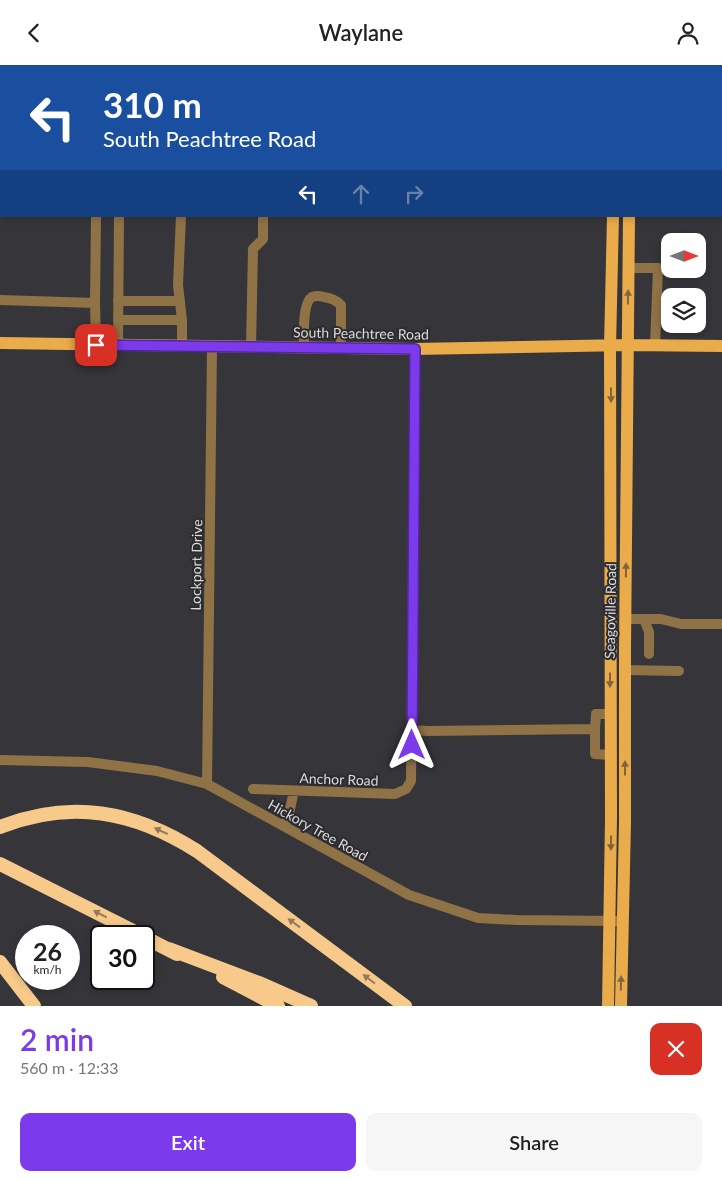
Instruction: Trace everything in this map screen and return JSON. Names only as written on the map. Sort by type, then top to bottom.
[{"type":"highway","points":[[0,827],[18,819],[71,811],[99,813],[126,818],[175,837],[197,851],[405,1006]]},
{"type":"highway","points":[[4,867],[122,925]]},
{"type":"highway","points":[[155,942],[278,1006]]},
{"type":"highway","points":[[169,949],[259,983],[311,1006]]},
{"type":"highway","points":[[0,962],[34,1006]]},
{"type":"main road","name":"Seagoville Road","points":[[612,217],[610,347],[612,512],[611,802],[620,1006]]},
{"type":"main road","name":"Seagoville Road","points":[[608,1006],[625,802],[629,217]]},
{"type":"main road","name":"South Peachtree Road","points":[[0,343],[415,349],[722,345]]},
{"type":"main road","points":[[612,512],[627,511]]},
{"type":"main road","points":[[611,594],[625,594]]},
{"type":"main road","points":[[611,802],[625,802]]},
{"type":"street","points":[[96,217],[96,345]]},
{"type":"street","points":[[118,345],[119,217]]},
{"type":"street","points":[[181,217],[178,285],[182,319],[182,346]]},
{"type":"street","points":[[251,347],[253,249],[263,239],[263,217]]},
{"type":"street","points":[[628,268],[658,267],[655,346]]},
{"type":"street","points":[[304,348],[304,318],[308,301],[316,296],[337,301],[341,305],[341,348]]},
{"type":"street","points":[[0,300],[95,303]]},
{"type":"street","points":[[118,301],[180,301]]},
{"type":"street","points":[[118,320],[182,319]]},
{"type":"street","name":"Lockport Drive","points":[[207,783],[212,347]]},
{"type":"street","points":[[415,349],[412,730],[595,729]]},
{"type":"street","points":[[625,619],[661,619],[681,624],[722,624]]},
{"type":"street","points":[[644,619],[649,632],[649,654]]},
{"type":"street","points":[[625,670],[679,671]]},
{"type":"street","points":[[611,714],[596,714],[595,729],[595,754],[611,755]]},
{"type":"street","name":"Anchor Road","points":[[253,789],[395,794],[406,789],[411,781],[412,730]]},
{"type":"street","name":"Hickory Tree Road","points":[[0,760],[88,762],[157,771],[207,783],[409,895],[478,918],[616,921]]},
{"type":"street","points":[[283,826],[288,818],[294,791]]},
{"type":"route","points":[[96,345],[415,349],[411,645],[412,745]]}]
